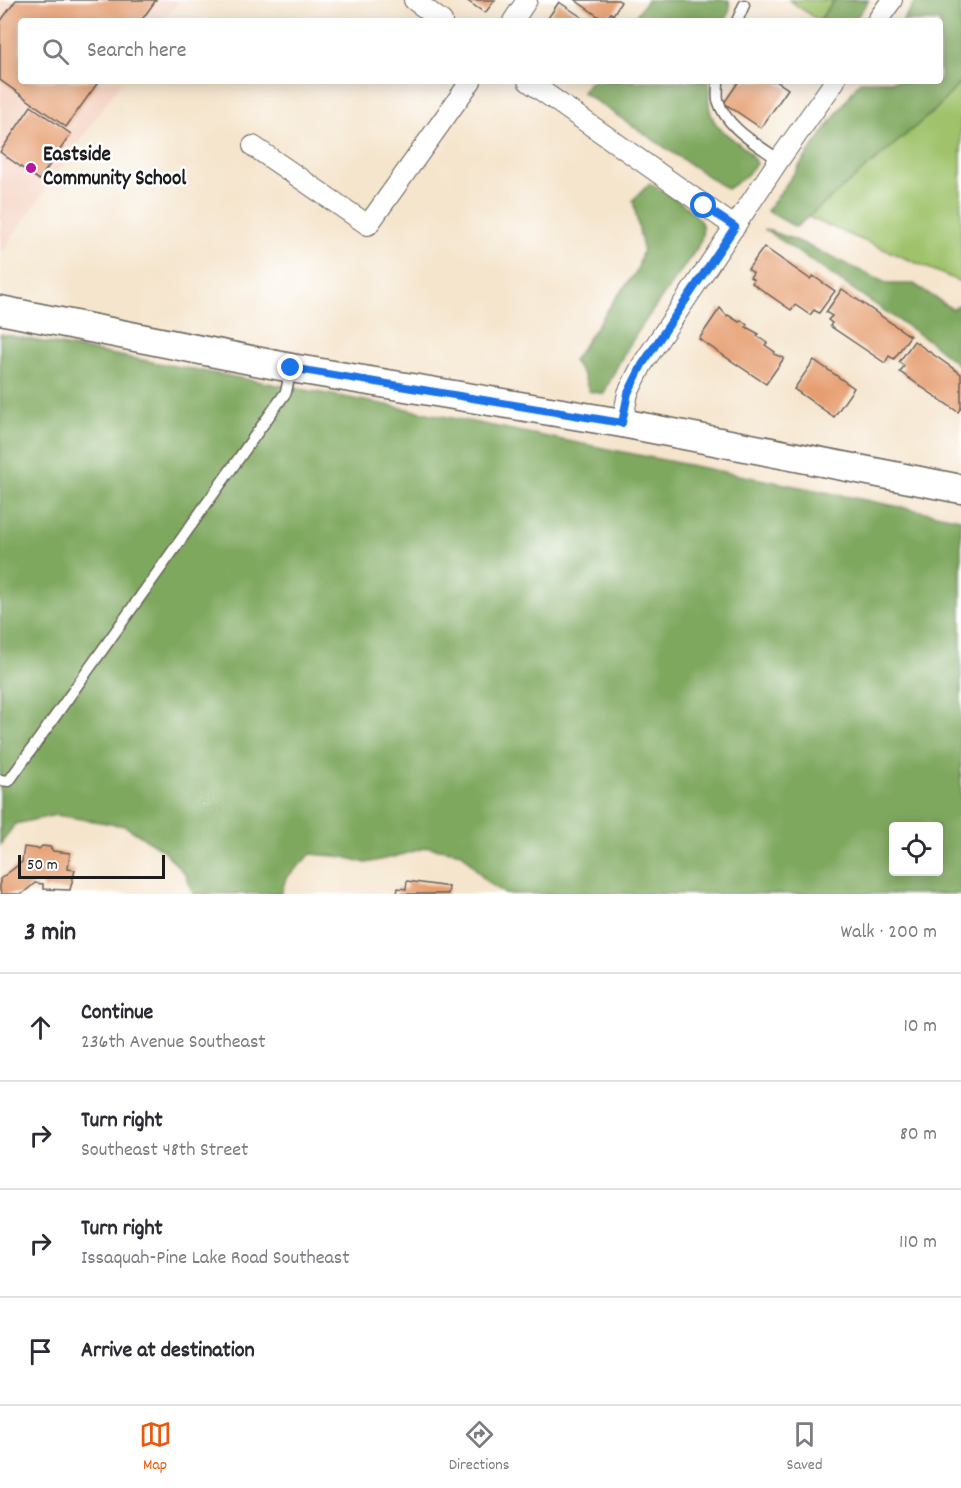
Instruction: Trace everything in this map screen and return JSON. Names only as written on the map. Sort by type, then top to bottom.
[{"type":"main road","points":[[0,310],[291,368],[622,423],[961,489]]},
{"type":"street","points":[[414,0],[438,18]]},
{"type":"street","points":[[515,18],[527,0]]},
{"type":"street","points":[[879,18],[892,0]]},
{"type":"street","points":[[253,146],[368,225],[469,84]]},
{"type":"street","points":[[532,84],[735,227]]},
{"type":"street","points":[[622,423],[628,393],[642,365],[779,160],[833,84]]},
{"type":"lane","points":[[738,18],[744,5]]},
{"type":"lane","points":[[718,84],[717,98],[722,112],[739,131],[779,160]]},
{"type":"lane","points":[[0,780],[9,781],[286,392],[291,368]]},
{"type":"shaded area","name":"Eastside Community School","points":[[0,0],[179,0],[166,18],[18,18],[18,84],[120,84],[0,255]]},
{"type":"green space","points":[[647,0],[729,0],[730,8],[727,18],[634,18]]},
{"type":"green space","points":[[789,0],[834,0],[821,18],[815,18]]},
{"type":"green space","points":[[834,0],[869,0],[856,18],[821,18]]},
{"type":"green space","points":[[917,0],[961,0],[961,82],[935,110],[796,227],[767,211],[858,84],[943,84],[943,18],[904,18]]},
{"type":"green space","points":[[961,82],[961,282],[808,217],[935,110]]},
{"type":"green space","points":[[588,84],[709,84],[709,107],[713,119],[718,127],[752,156],[756,164],[745,177],[727,189],[582,92]]},
{"type":"green space","points":[[650,183],[694,213],[702,225],[702,237],[697,248],[623,355],[604,394],[589,391],[583,374],[573,361],[637,271],[643,249],[633,200]]},
{"type":"green space","points":[[764,229],[798,241],[888,284],[914,284],[952,309],[961,304],[961,367],[929,341]]},
{"type":"green space","points":[[0,334],[382,404],[961,519],[961,894],[505,894],[486,881],[462,853],[428,847],[366,863],[344,857],[311,854],[286,878],[281,894],[193,894],[185,874],[163,850],[125,826],[56,815],[15,824],[0,845]]},
{"type":"building","points":[[16,0],[156,0],[143,18],[18,18],[18,84],[97,84],[66,127],[0,80],[0,22]]},
{"type":"building","points":[[466,0],[495,0],[485,13]]},
{"type":"building","points":[[575,0],[618,0],[621,2],[613,15],[611,13],[607,18],[601,18]]},
{"type":"building","points":[[559,2],[583,18],[548,18]]},
{"type":"building","points":[[737,84],[780,84],[788,89],[761,128],[724,103]]},
{"type":"building","points":[[31,106],[71,134],[39,180],[0,152]]},
{"type":"building","points":[[764,247],[810,279],[813,276],[835,291],[819,313],[814,310],[810,315],[795,305],[791,310],[752,283],[754,280],[750,277],[753,273],[748,269]]},
{"type":"building","points":[[842,289],[910,336],[894,359],[889,356],[885,363],[830,326],[832,323],[828,320],[832,316],[826,312]]},
{"type":"building","points":[[720,308],[727,316],[739,322],[741,320],[747,325],[746,327],[759,334],[757,336],[767,343],[765,345],[775,352],[774,354],[784,358],[766,384],[699,339]]},
{"type":"building","points":[[914,341],[961,374],[961,408],[958,412],[900,372],[904,366],[899,362]]},
{"type":"building","points":[[814,360],[854,388],[834,417],[794,389]]},
{"type":"building","points":[[42,846],[50,847],[53,851],[70,853],[68,869],[75,870],[70,890],[43,889],[43,884],[35,883],[22,894],[2,894],[0,879],[22,862],[24,847],[39,849]]},
{"type":"building","points":[[407,881],[449,887],[448,894],[397,894],[398,888],[406,889]]},
{"type":"place","name":"Eastside Community School","points":[[31,168]]},
{"type":"route","points":[[291,368],[622,423],[628,393],[642,365],[735,227],[704,206]]}]
